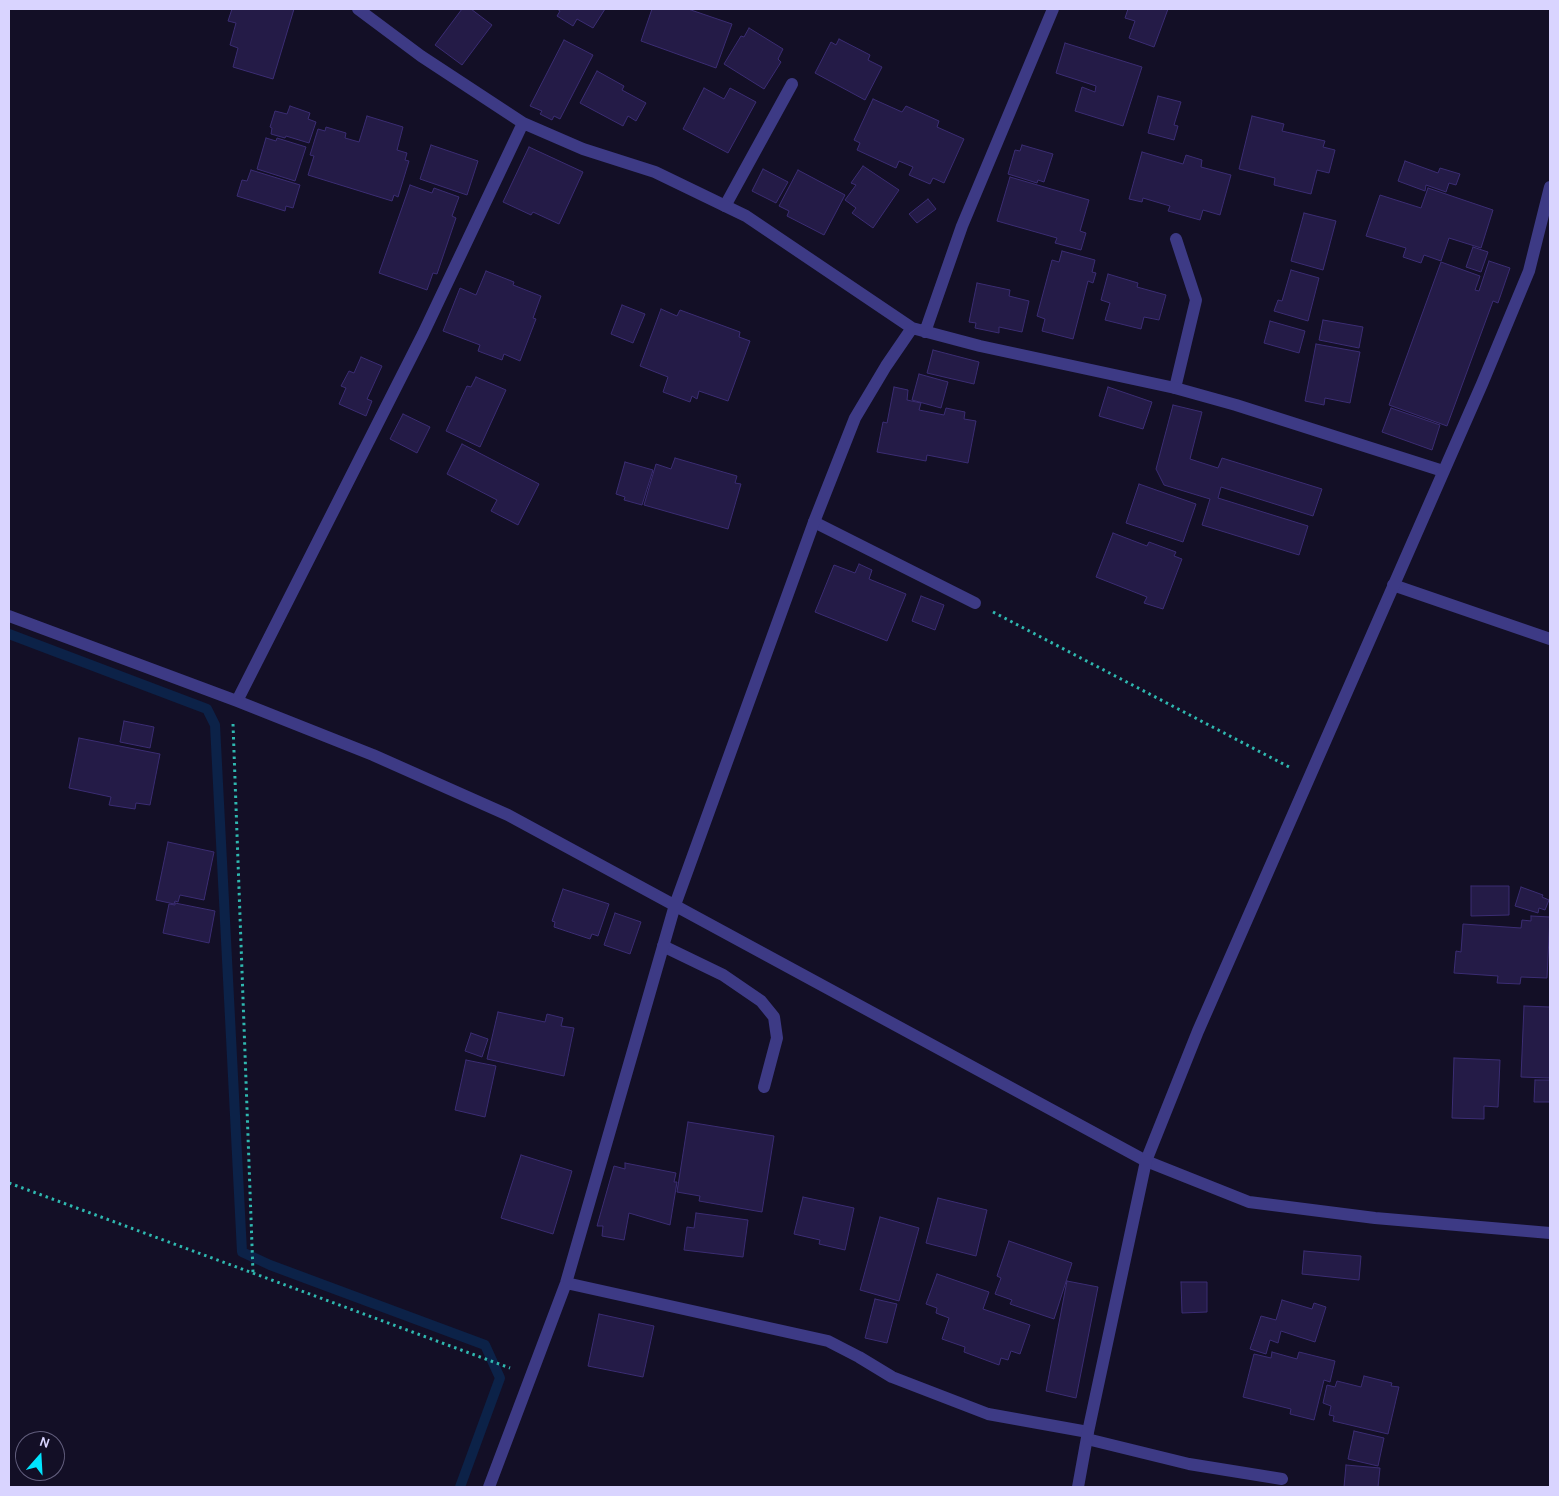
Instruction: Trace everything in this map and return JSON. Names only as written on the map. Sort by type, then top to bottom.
[{"type":"street","points":[[358,9],[421,56],[523,123],[583,149],[655,172],[746,216],[918,330],[980,346],[1175,388],[1236,405],[1443,471]]},
{"type":"street","points":[[489,1487],[566,1283],[675,905],[814,522],[855,418],[886,366],[918,330],[1053,9]]},
{"type":"street","points":[[725,206],[792,84]]},
{"type":"street","points":[[237,700],[424,334],[523,123]]},
{"type":"street","points":[[1078,1487],[1146,1161],[1198,1031],[1482,384],[1529,272],[1550,187]]},
{"type":"street","points":[[1175,388],[1196,300],[1176,238]]},
{"type":"street","points":[[814,522],[975,603]]},
{"type":"street","points":[[1393,585],[1550,639]]},
{"type":"street","points":[[9,616],[237,700],[373,755],[508,815],[1146,1161],[1250,1202],[1375,1218],[1550,1233]]},
{"type":"street","points":[[663,946],[723,976],[762,1001],[774,1017],[777,1038],[764,1087]]},
{"type":"street","points":[[566,1283],[828,1341],[859,1357],[892,1378],[988,1414],[1088,1436],[1189,1464],[1282,1479]]},
{"type":"path","points":[[975,603],[1310,778]]},
{"type":"path","points":[[237,700],[233,724],[253,1273]]},
{"type":"path","points":[[9,1183],[531,1376]]},
{"type":"building","points":[[232,9],[294,9],[273,79],[233,67],[238,48],[230,45],[236,23],[228,21]]},
{"type":"building","points":[[462,9],[471,9],[492,25],[462,65],[435,45]]},
{"type":"building","points":[[557,9],[605,9],[593,28],[577,19],[573,26],[557,16],[560,11]]},
{"type":"building","points":[[652,9],[688,9],[732,24],[716,68],[641,41]]},
{"type":"building","points":[[1128,9],[1168,9],[1154,47],[1129,38],[1135,21],[1125,18]]},
{"type":"building","points":[[749,28],[783,49],[778,59],[781,62],[764,89],[724,64],[741,36],[744,37]]},
{"type":"building","points":[[839,39],[870,55],[868,60],[882,67],[865,100],[815,73],[831,42],[836,45]]},
{"type":"building","points":[[564,40],[593,55],[560,119],[554,116],[552,120],[540,114],[542,111],[530,106]]},
{"type":"building","points":[[1065,43],[1142,67],[1123,126],[1075,111],[1082,87],[1095,92],[1096,86],[1056,73]]},
{"type":"building","points":[[597,71],[624,86],[622,90],[646,103],[636,121],[628,116],[623,126],[580,103]]},
{"type":"building","points":[[704,88],[724,99],[730,88],[756,102],[728,153],[683,129]]},
{"type":"building","points":[[1158,96],[1181,102],[1174,125],[1178,126],[1174,140],[1148,133]]},
{"type":"building","points":[[873,99],[902,112],[906,106],[939,121],[937,127],[964,139],[944,183],[933,178],[930,184],[909,175],[913,167],[899,161],[896,168],[857,150],[860,143],[854,140]]},
{"type":"building","points":[[290,106],[310,113],[308,119],[316,122],[309,143],[286,136],[285,138],[271,134],[272,128],[270,127],[275,111],[287,114]]},
{"type":"building","points":[[367,116],[403,127],[397,150],[407,153],[405,160],[409,161],[398,197],[394,195],[392,201],[308,175],[314,156],[310,155],[318,129],[325,131],[326,127],[346,133],[345,138],[359,142]]},
{"type":"building","points":[[1252,116],[1284,124],[1282,131],[1325,141],[1323,147],[1335,150],[1329,173],[1317,170],[1311,194],[1274,185],[1275,178],[1239,169]]},
{"type":"building","points":[[266,138],[276,141],[277,138],[306,147],[295,181],[257,169]]},
{"type":"building","points":[[431,145],[478,161],[467,195],[420,179]]},
{"type":"building","points":[[1022,145],[1053,154],[1044,182],[1038,180],[1037,183],[1008,174],[1015,150],[1020,151]]},
{"type":"building","points":[[529,147],[583,172],[559,224],[533,212],[531,215],[503,202]]},
{"type":"building","points":[[1142,152],[1183,164],[1186,155],[1202,160],[1201,167],[1231,175],[1220,215],[1203,210],[1200,220],[1168,211],[1170,206],[1143,198],[1142,202],[1129,199]]},
{"type":"building","points":[[1405,161],[1438,173],[1440,168],[1460,174],[1456,185],[1449,183],[1446,192],[1426,185],[1425,191],[1398,181]]},
{"type":"building","points":[[863,166],[899,190],[873,228],[852,213],[856,208],[845,200],[856,185],[851,183]]},
{"type":"building","points":[[763,169],[788,182],[776,203],[752,191]]},
{"type":"building","points":[[251,170],[300,185],[293,208],[286,206],[285,211],[237,196],[242,180],[247,181]]},
{"type":"building","points":[[798,170],[845,195],[824,235],[787,216],[789,211],[779,206]]},
{"type":"building","points":[[1010,177],[1089,200],[1080,231],[1086,233],[1081,250],[1055,243],[1057,238],[997,221]]},
{"type":"building","points":[[410,185],[432,193],[434,188],[459,197],[452,216],[456,218],[437,274],[433,273],[427,290],[379,273]]},
{"type":"building","points":[[1428,188],[1493,210],[1481,248],[1449,238],[1441,261],[1424,255],[1421,263],[1403,257],[1406,248],[1366,236],[1380,195],[1421,208]]},
{"type":"building","points":[[928,199],[936,209],[917,223],[909,214]]},
{"type":"building","points":[[1304,213],[1336,221],[1323,270],[1291,261]]},
{"type":"building","points":[[1473,247],[1488,252],[1481,272],[1466,267]]},
{"type":"building","points":[[1062,251],[1095,260],[1092,272],[1096,273],[1093,283],[1088,281],[1073,339],[1042,331],[1045,319],[1037,316],[1052,260],[1059,262]]},
{"type":"building","points":[[1489,261],[1510,268],[1498,303],[1493,301],[1447,426],[1389,405],[1441,262],[1480,276],[1475,290],[1479,291]]},
{"type":"building","points":[[1291,270],[1319,278],[1308,321],[1274,311],[1278,300],[1282,301]]},
{"type":"building","points":[[486,271],[514,282],[513,285],[541,296],[533,318],[536,319],[520,361],[504,354],[502,360],[478,351],[480,345],[443,331],[460,288],[476,295]]},
{"type":"building","points":[[1108,274],[1138,283],[1137,287],[1166,295],[1159,320],[1144,317],[1141,329],[1105,320],[1110,303],[1101,300]]},
{"type":"building","points":[[977,283],[1010,290],[1009,296],[1029,301],[1022,332],[999,327],[999,333],[975,328],[976,323],[969,322]]},
{"type":"building","points":[[622,305],[645,314],[633,343],[611,334]]},
{"type":"building","points":[[661,309],[677,316],[680,310],[740,332],[739,337],[750,341],[728,401],[699,391],[697,399],[692,396],[690,402],[663,392],[668,377],[640,366]]},
{"type":"building","points":[[1323,320],[1363,327],[1359,348],[1319,340]]},
{"type":"building","points":[[1270,321],[1305,331],[1299,353],[1264,343]]},
{"type":"building","points":[[1316,344],[1360,352],[1350,403],[1325,398],[1324,405],[1305,401]]},
{"type":"building","points":[[933,350],[979,362],[974,384],[927,373]]},
{"type":"building","points":[[361,357],[382,366],[367,399],[372,401],[366,416],[339,404],[346,388],[341,386],[349,371],[354,373]]},
{"type":"building","points":[[919,374],[948,382],[941,408],[912,400]]},
{"type":"building","points":[[476,377],[506,390],[480,447],[446,431],[467,386],[471,387]]},
{"type":"building","points":[[894,387],[908,390],[907,400],[921,403],[919,410],[944,415],[946,408],[965,412],[964,419],[976,421],[968,463],[927,455],[926,461],[877,452],[883,422],[887,423]]},
{"type":"building","points":[[1108,387],[1152,402],[1143,429],[1099,416]]},
{"type":"building","points":[[1173,405],[1202,412],[1190,459],[1218,468],[1222,458],[1322,489],[1313,516],[1221,487],[1218,498],[1308,526],[1299,555],[1202,525],[1210,499],[1164,485],[1156,469]]},
{"type":"building","points":[[1391,408],[1440,425],[1432,450],[1382,432]]},
{"type":"building","points":[[403,414],[430,427],[417,453],[390,439]]},
{"type":"building","points":[[462,444],[539,484],[518,525],[491,511],[497,500],[447,474]]},
{"type":"building","points":[[675,458],[737,476],[735,483],[741,484],[728,529],[644,505],[656,464],[671,469]]},
{"type":"building","points":[[625,462],[653,470],[642,505],[624,500],[625,497],[616,494]]},
{"type":"building","points":[[1139,484],[1196,504],[1183,542],[1126,523]]},
{"type":"building","points":[[1113,533],[1147,546],[1149,542],[1176,552],[1174,556],[1182,559],[1163,609],[1144,603],[1147,597],[1096,577]]},
{"type":"building","points":[[859,564],[872,570],[869,579],[906,594],[887,641],[815,612],[834,565],[855,573]]},
{"type":"building","points":[[921,596],[944,605],[935,630],[912,621]]},
{"type":"building","points":[[124,721],[154,727],[150,748],[120,742]]},
{"type":"building","points":[[79,738],[160,754],[150,805],[136,803],[135,809],[109,805],[111,797],[69,788]]},
{"type":"building","points":[[168,842],[214,852],[204,900],[180,895],[178,902],[175,901],[174,904],[156,900]]},
{"type":"building","points":[[1471,886],[1509,886],[1509,915],[1471,916]]},
{"type":"building","points":[[1521,887],[1543,895],[1542,897],[1549,900],[1545,910],[1539,908],[1538,913],[1515,906]]},
{"type":"building","points":[[563,889],[609,904],[598,936],[592,934],[590,939],[554,927],[555,922],[552,921]]},
{"type":"building","points":[[175,903],[215,911],[209,943],[163,933],[169,904],[175,905]]},
{"type":"building","points":[[615,913],[641,922],[630,954],[604,945]]},
{"type":"building","points":[[1531,916],[1550,917],[1547,978],[1521,977],[1520,984],[1497,983],[1498,976],[1454,973],[1456,951],[1461,952],[1463,924],[1521,928],[1522,920],[1531,921]]},
{"type":"building","points":[[1524,1006],[1550,1007],[1550,1078],[1521,1077]]},
{"type":"building","points":[[498,1012],[545,1022],[547,1014],[563,1018],[561,1026],[574,1028],[564,1076],[487,1059]]},
{"type":"building","points":[[471,1033],[488,1039],[482,1057],[465,1051]]},
{"type":"building","points":[[1454,1058],[1500,1060],[1498,1107],[1484,1106],[1484,1119],[1452,1118]]},
{"type":"building","points":[[466,1060],[496,1066],[485,1117],[455,1110]]},
{"type":"building","points":[[1535,1080],[1550,1080],[1550,1102],[1534,1102]]},
{"type":"building","points":[[688,1122],[774,1136],[762,1212],[699,1201],[700,1196],[677,1192]]},
{"type":"building","points":[[521,1155],[572,1171],[553,1234],[501,1218]]},
{"type":"building","points":[[625,1163],[676,1173],[674,1182],[677,1182],[670,1225],[629,1213],[624,1240],[602,1236],[603,1226],[597,1226],[614,1166],[625,1169]]},
{"type":"building","points":[[803,1197],[854,1208],[845,1250],[819,1244],[820,1240],[794,1234]]},
{"type":"building","points":[[938,1198],[987,1210],[976,1256],[926,1243]]},
{"type":"building","points":[[696,1213],[748,1220],[743,1257],[684,1250],[687,1227],[694,1228]]},
{"type":"building","points":[[880,1217],[919,1228],[899,1301],[860,1290]]},
{"type":"building","points":[[1009,1241],[1072,1263],[1054,1319],[1010,1304],[1012,1300],[995,1294],[1001,1278],[997,1276]]},
{"type":"building","points":[[1304,1251],[1361,1256],[1359,1280],[1302,1274]]},
{"type":"building","points":[[937,1274],[989,1292],[983,1309],[1030,1325],[1020,1354],[1011,1351],[1008,1360],[1001,1358],[999,1365],[964,1352],[965,1347],[942,1339],[949,1318],[936,1313],[937,1308],[926,1304]]},
{"type":"building","points":[[1067,1281],[1098,1287],[1076,1398],[1046,1391]]},
{"type":"building","points":[[1181,1282],[1207,1282],[1207,1312],[1182,1313]]},
{"type":"building","points":[[875,1299],[897,1304],[887,1343],[865,1338]]},
{"type":"building","points":[[1282,1300],[1312,1309],[1314,1303],[1326,1307],[1315,1342],[1281,1331],[1278,1343],[1270,1340],[1266,1354],[1250,1349],[1261,1316],[1276,1320]]},
{"type":"building","points":[[599,1314],[654,1326],[643,1377],[588,1366]]},
{"type":"building","points":[[1272,1352],[1297,1359],[1299,1352],[1335,1361],[1330,1382],[1324,1380],[1314,1420],[1290,1414],[1291,1409],[1243,1397],[1254,1354],[1271,1358]]},
{"type":"building","points":[[1364,1376],[1392,1383],[1391,1386],[1399,1387],[1388,1434],[1333,1421],[1334,1416],[1329,1415],[1331,1406],[1323,1403],[1327,1385],[1335,1387],[1337,1381],[1361,1387]]},
{"type":"building","points":[[1354,1431],[1384,1438],[1378,1466],[1348,1459]]},
{"type":"building","points":[[1346,1465],[1380,1468],[1378,1487],[1344,1487]]},
{"type":"waterway","points":[[9,634],[207,709],[215,725],[242,1252],[270,1265],[485,1345],[500,1378],[460,1487]]}]
